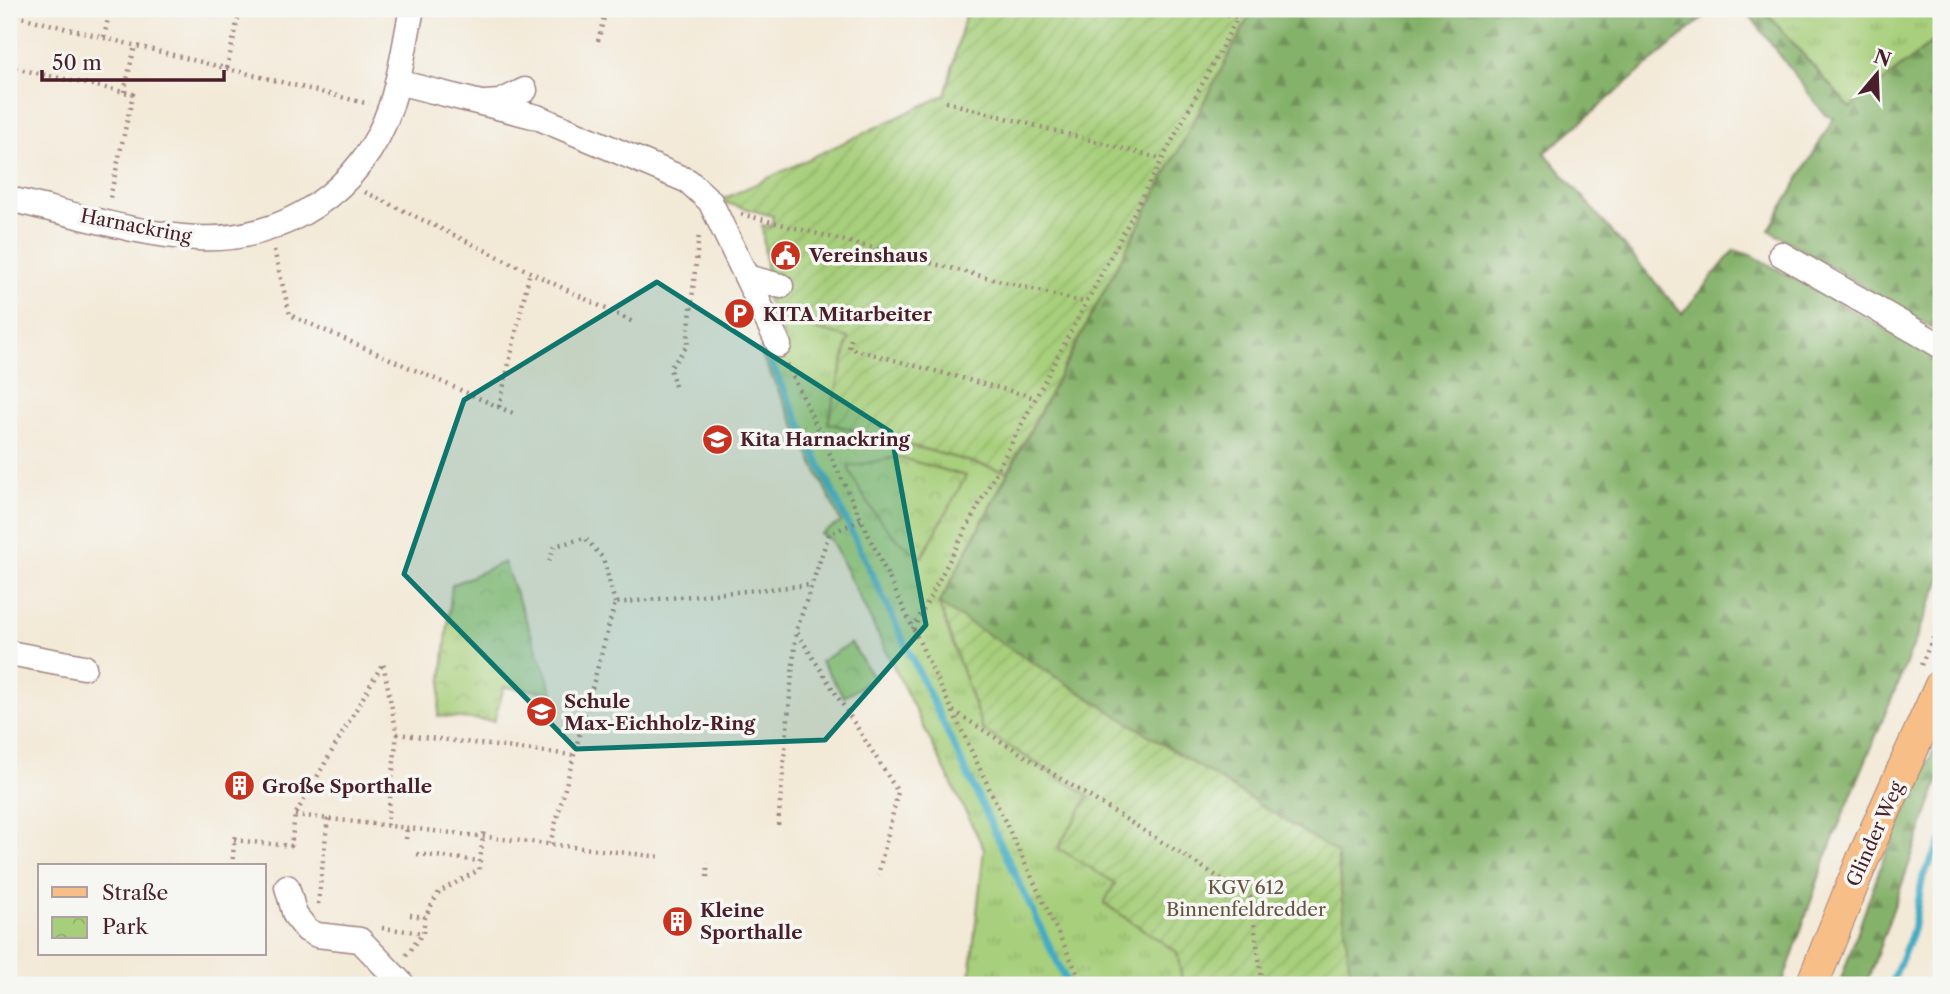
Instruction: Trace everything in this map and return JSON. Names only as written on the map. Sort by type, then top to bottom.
[{"type":"main road","name":"Glinder Weg","points":[[1812,985],[1863,861],[1941,685]]},
{"type":"street","name":"Harnackring","points":[[9,199],[198,238],[226,237],[269,229],[309,210],[346,182],[366,156],[390,109],[412,9]]},
{"type":"street","points":[[397,82],[558,124],[688,181],[707,197],[771,337]]},
{"type":"street","points":[[478,102],[500,102],[525,90]]},
{"type":"street","points":[[1781,254],[1941,346]]},
{"type":"street","points":[[742,275],[780,286]]},
{"type":"street","points":[[9,653],[85,667]]},
{"type":"street","points":[[287,887],[295,915],[307,930],[317,935],[360,940],[398,979]]},
{"type":"path","points":[[104,37],[110,9]]},
{"type":"path","points":[[227,68],[240,9]]},
{"type":"path","points":[[598,41],[606,9]]},
{"type":"path","points":[[1207,9],[1237,17]]},
{"type":"path","points":[[913,629],[1242,9]]},
{"type":"path","points":[[9,14],[390,109]]},
{"type":"path","points":[[124,92],[135,46]]},
{"type":"path","points":[[9,67],[134,94],[104,220]]},
{"type":"path","points":[[946,102],[1162,159]]},
{"type":"path","points":[[346,182],[633,322]]},
{"type":"path","points":[[712,207],[1086,303]]},
{"type":"path","points":[[269,229],[290,315],[517,415]]},
{"type":"path","points":[[675,386],[670,368],[687,346],[700,230]]},
{"type":"path","points":[[499,407],[530,271]]},
{"type":"path","points":[[771,337],[1083,985]]},
{"type":"path","points":[[851,339],[849,348],[1036,398]]},
{"type":"path","points":[[778,825],[796,631],[829,534],[861,520]]},
{"type":"path","points":[[549,561],[555,546],[585,538],[603,558],[615,603],[550,844]]},
{"type":"path","points":[[615,603],[811,585]]},
{"type":"path","points":[[796,631],[898,792],[878,875]]},
{"type":"path","points":[[234,841],[291,846],[295,815],[383,663],[397,734],[387,825]]},
{"type":"path","points":[[952,710],[1250,897],[1263,985]]},
{"type":"path","points":[[397,734],[572,755]]},
{"type":"path","points":[[295,815],[661,857]]},
{"type":"path","points":[[318,908],[328,818]]},
{"type":"path","points":[[406,839],[407,827]]},
{"type":"path","points":[[398,979],[423,933],[425,917],[439,892],[479,870],[484,828]]},
{"type":"path","points":[[232,864],[235,834]]},
{"type":"path","points":[[417,854],[480,860]]},
{"type":"path","points":[[707,877],[708,863]]},
{"type":"path","points":[[410,915],[425,917]]},
{"type":"path","points":[[371,927],[398,928],[423,933]]},
{"type":"highlighted area","points":[[657,282],[891,432],[926,625],[825,740],[576,749],[404,574],[464,400]]},
{"type":"green space","points":[[967,9],[1253,9],[1008,472],[828,423],[849,338],[777,319],[767,299],[779,292],[767,276],[762,225],[771,227],[773,216],[719,201],[945,95]]},
{"type":"green space","points":[[1253,9],[1713,9],[1545,153],[1682,314],[1734,250],[1753,256],[1941,359],[1941,579],[1829,849],[1782,985],[1351,985],[1337,853],[939,604]]},
{"type":"green space","points":[[1745,9],[1763,9],[1850,108],[1941,35],[1941,87],[1928,97],[1941,104],[1941,333],[1769,230],[1834,118],[1825,115]]},
{"type":"green space","points":[[1763,9],[1941,9],[1941,35],[1850,108]]},
{"type":"green space","points":[[777,319],[849,338],[828,423],[1008,472],[939,604],[983,730],[1089,796],[1058,848],[1116,883],[1105,904],[1177,952],[1183,985],[969,985],[984,849],[831,540],[821,534],[841,522],[759,350],[784,337]]},
{"type":"green space","points":[[897,457],[966,476],[922,557],[898,540],[878,518],[848,467]]},
{"type":"green space","points":[[504,562],[553,692],[504,687],[494,721],[438,716],[452,585]]},
{"type":"green space","name":"KGV 612 Binnenfeldredder","points":[[939,604],[1337,853],[1351,985],[1183,985],[1177,952],[1104,903],[1115,883],[1058,848],[1089,796],[983,730]]},
{"type":"green space","points":[[851,643],[874,679],[844,697],[821,661]]},
{"type":"green space","points":[[1941,734],[1941,774],[1866,985],[1839,985],[1881,865]]},
{"type":"waterway","points":[[766,352],[1068,985]]},
{"type":"waterway","points":[[1891,985],[1913,930],[1923,876],[1941,842]]},
{"type":"place","name":"Vereinshaus","points":[[786,255]]},
{"type":"place","name":"KITA Mitarbeiter","points":[[740,314]]},
{"type":"place","name":"Kita Harnackring","points":[[717,439]]},
{"type":"place","name":"Schule Max-Eichholz-Ring","points":[[541,712]]},
{"type":"place","name":"Große Sporthalle","points":[[239,786]]},
{"type":"place","name":"Kleine Sporthalle","points":[[677,921]]}]
